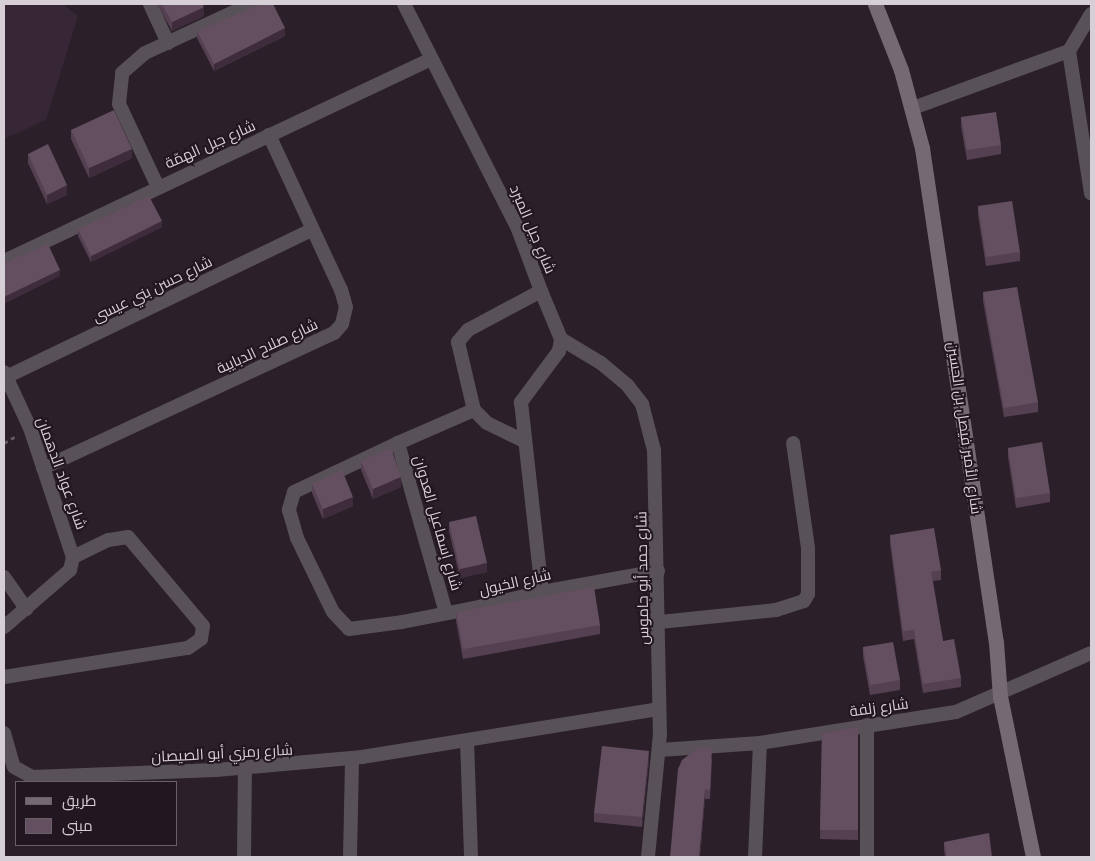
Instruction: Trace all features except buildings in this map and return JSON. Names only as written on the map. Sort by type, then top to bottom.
[{"type":"street","points":[[150,4],[168,43]]},
{"type":"street","points":[[157,185],[117,90],[128,65],[168,43],[251,4]]},
{"type":"street","name":"شارع جبل المبرد","points":[[404,4],[430,59],[518,229],[541,291],[468,330],[458,342],[474,410]]},
{"type":"street","name":"شارع الأمير فيصل بن الحسين","points":[[875,4],[913,108],[933,210],[996,642],[1000,696],[1033,857]]},
{"type":"street","points":[[913,108],[1069,51],[1091,14]]},
{"type":"street","points":[[1069,51],[1091,194]]},
{"type":"street","name":"شارع جبل الهمّة","points":[[4,261],[157,185],[269,135],[430,59]]},
{"type":"street","name":"شارع صلاح الدبايبة","points":[[43,468],[334,333],[342,324],[346,307],[269,135]]},
{"type":"street","name":"شارع حسن بني عيسى","points":[[5,374],[312,230]]},
{"type":"street","points":[[541,291],[561,339],[554,359],[522,402],[524,441],[542,592]]},
{"type":"street","name":"شارع حمد أبو جاموس","points":[[561,339],[602,363],[642,404],[656,468],[660,622],[658,709],[660,750],[648,857]]},
{"type":"street","name":"شارع عواد الدهمان","points":[[5,374],[43,468],[73,557]]},
{"type":"street","points":[[398,443],[474,410],[488,423],[524,441]]},
{"type":"street","name":"شارع إسماعيل العدوان","points":[[349,628],[333,612],[305,555],[292,523],[290,500],[300,489],[398,443],[446,613]]},
{"type":"street","points":[[660,622],[787,608],[804,601],[808,594],[808,548],[793,443]]},
{"type":"street","points":[[4,626],[70,570],[73,557],[108,540],[128,537],[137,543],[203,626],[201,639],[188,648],[4,677]]},
{"type":"street","name":"شارع الخيول","points":[[349,628],[446,613],[542,592],[658,571]]},
{"type":"street","points":[[4,577],[26,609]]},
{"type":"street","name":"شارع زلفة","points":[[660,750],[760,743],[956,712],[1000,696],[1091,653]]},
{"type":"street","name":"شارع رمزي أبو الصيصان","points":[[4,733],[14,766],[32,777],[245,768],[352,759],[658,709]]},
{"type":"street","points":[[867,725],[867,857]]},
{"type":"street","points":[[467,741],[471,857]]},
{"type":"street","points":[[756,857],[760,743]]},
{"type":"street","points":[[350,857],[352,759]]},
{"type":"street","points":[[244,857],[245,768]]},
{"type":"shaded area","points":[[4,4],[63,4],[78,16],[46,120],[4,139]]}]
